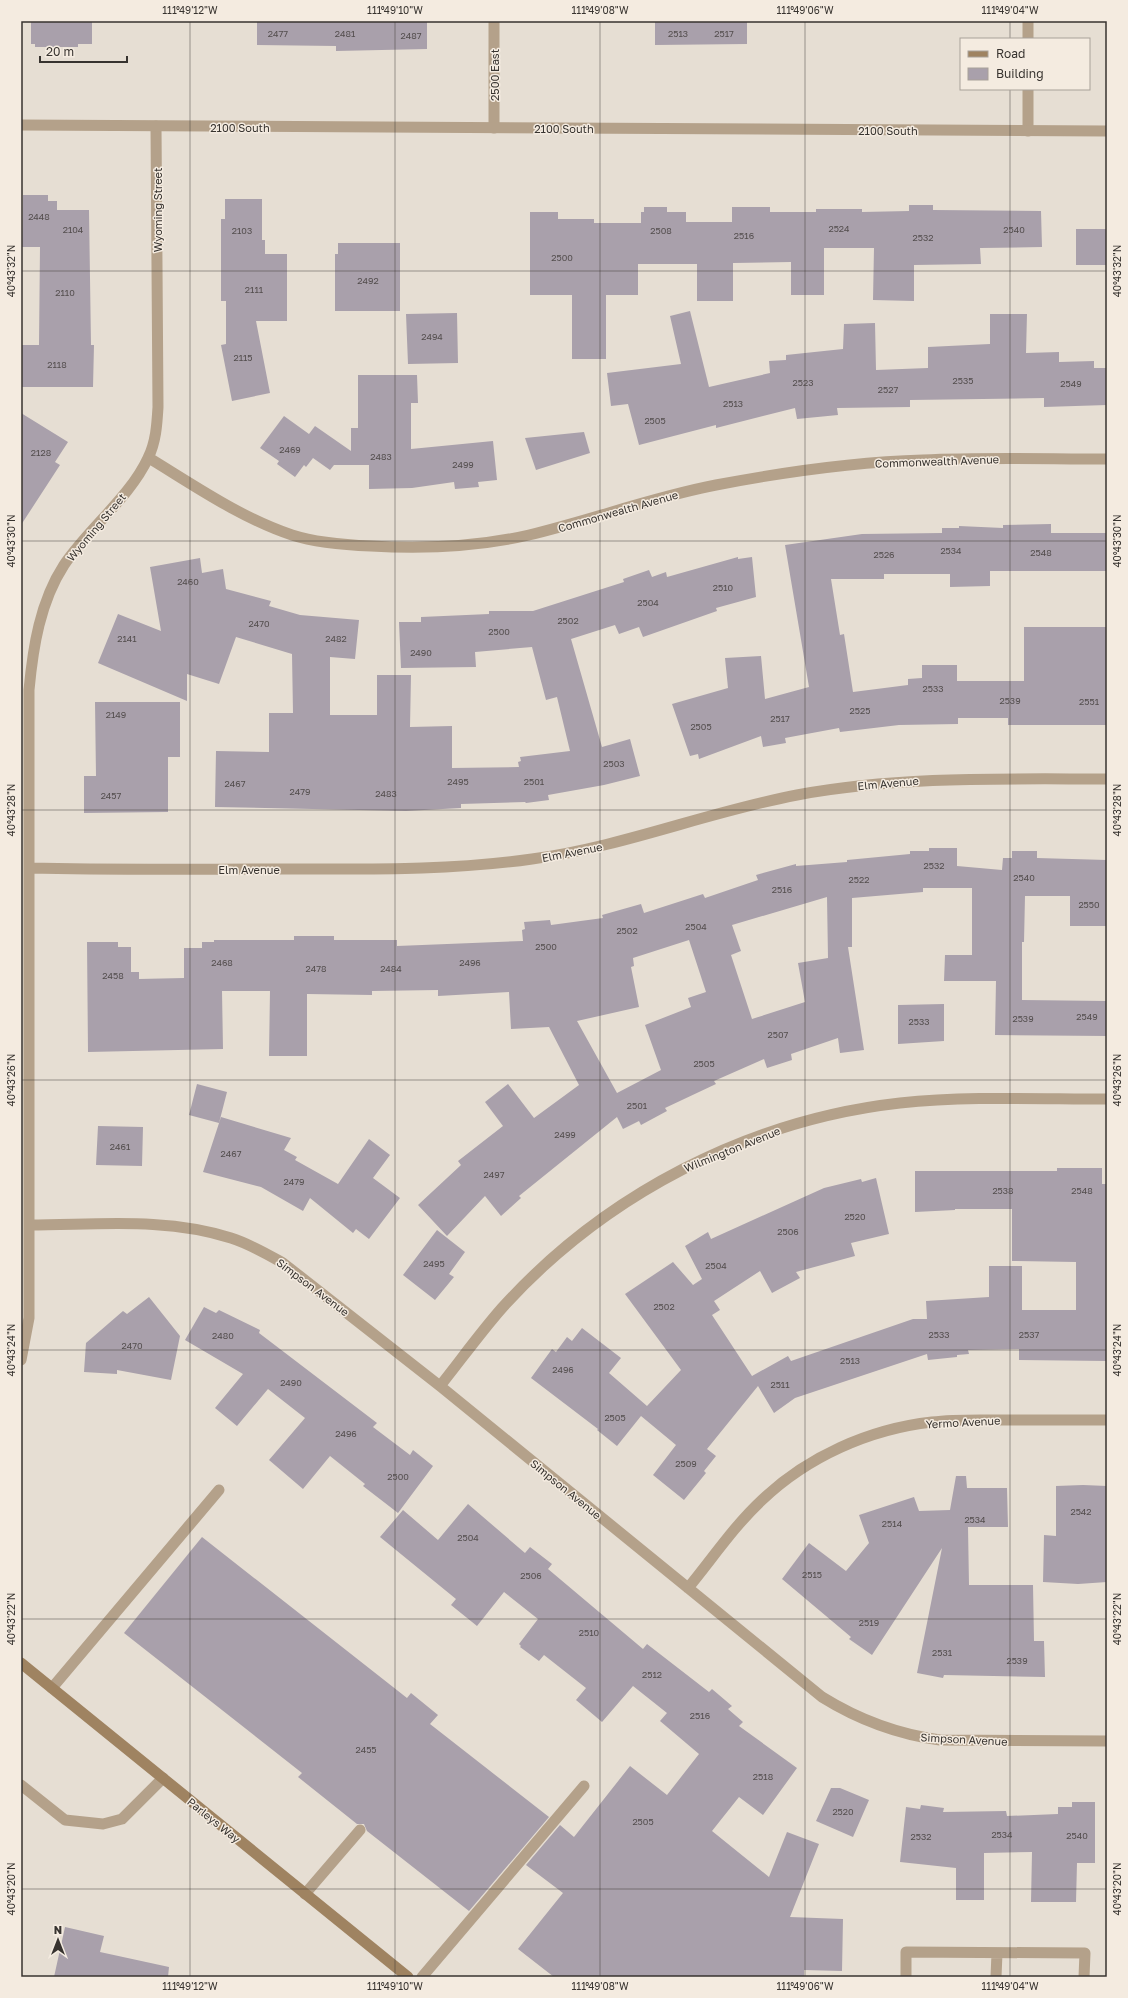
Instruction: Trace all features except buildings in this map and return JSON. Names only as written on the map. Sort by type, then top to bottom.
[{"type":"main road","name":"Parleys Way","points":[[21,1662],[408,1977]]},
{"type":"street","name":"2500 East","points":[[494,21],[494,128]]},
{"type":"street","points":[[1028,21],[1028,38]]},
{"type":"street","points":[[1028,90],[1028,131]]},
{"type":"street","name":"2100 South","points":[[21,125],[1107,131]]},
{"type":"street","name":"Wyoming Street","points":[[21,1360],[29,1318],[29,690],[32,662],[38,628],[48,597],[64,566],[89,532],[134,480],[148,458],[154,441],[158,407],[156,126]]},
{"type":"street","name":"Commonwealth Avenue","points":[[148,458],[259,523],[295,536],[343,544],[391,547],[439,547],[505,539],[570,524],[658,498],[714,485],[788,473],[855,465],[923,460],[1107,459]]},
{"type":"street","name":"Elm Avenue","points":[[30,868],[408,869],[489,864],[535,859],[622,842],[742,807],[798,795],[856,786],[922,780],[1107,779]]},
{"type":"street","name":"Wilmington Avenue","points":[[440,1386],[501,1308],[569,1244],[602,1217],[638,1194],[675,1172],[715,1154],[800,1122],[850,1110],[900,1103],[956,1099],[1107,1100]]},
{"type":"street","name":"Simpson Avenue","points":[[30,1225],[164,1224],[206,1230],[233,1238],[259,1249],[295,1272],[440,1386],[822,1697],[844,1710],[884,1728],[914,1736],[940,1740],[1107,1741]]},
{"type":"street","name":"Yermo Avenue","points":[[688,1588],[762,1500],[787,1479],[814,1461],[848,1444],[899,1427],[932,1422],[966,1420],[1107,1420]]},
{"type":"street","points":[[52,1688],[219,1490]]},
{"type":"street","points":[[21,1784],[65,1820],[103,1824],[122,1819],[163,1778]]},
{"type":"street","points":[[422,1977],[584,1786]]},
{"type":"street","points":[[306,1894],[360,1830]]},
{"type":"street","points":[[906,1977],[906,1952],[1085,1953],[1084,1977]]},
{"type":"street","points":[[996,1977],[997,1953]]}]
